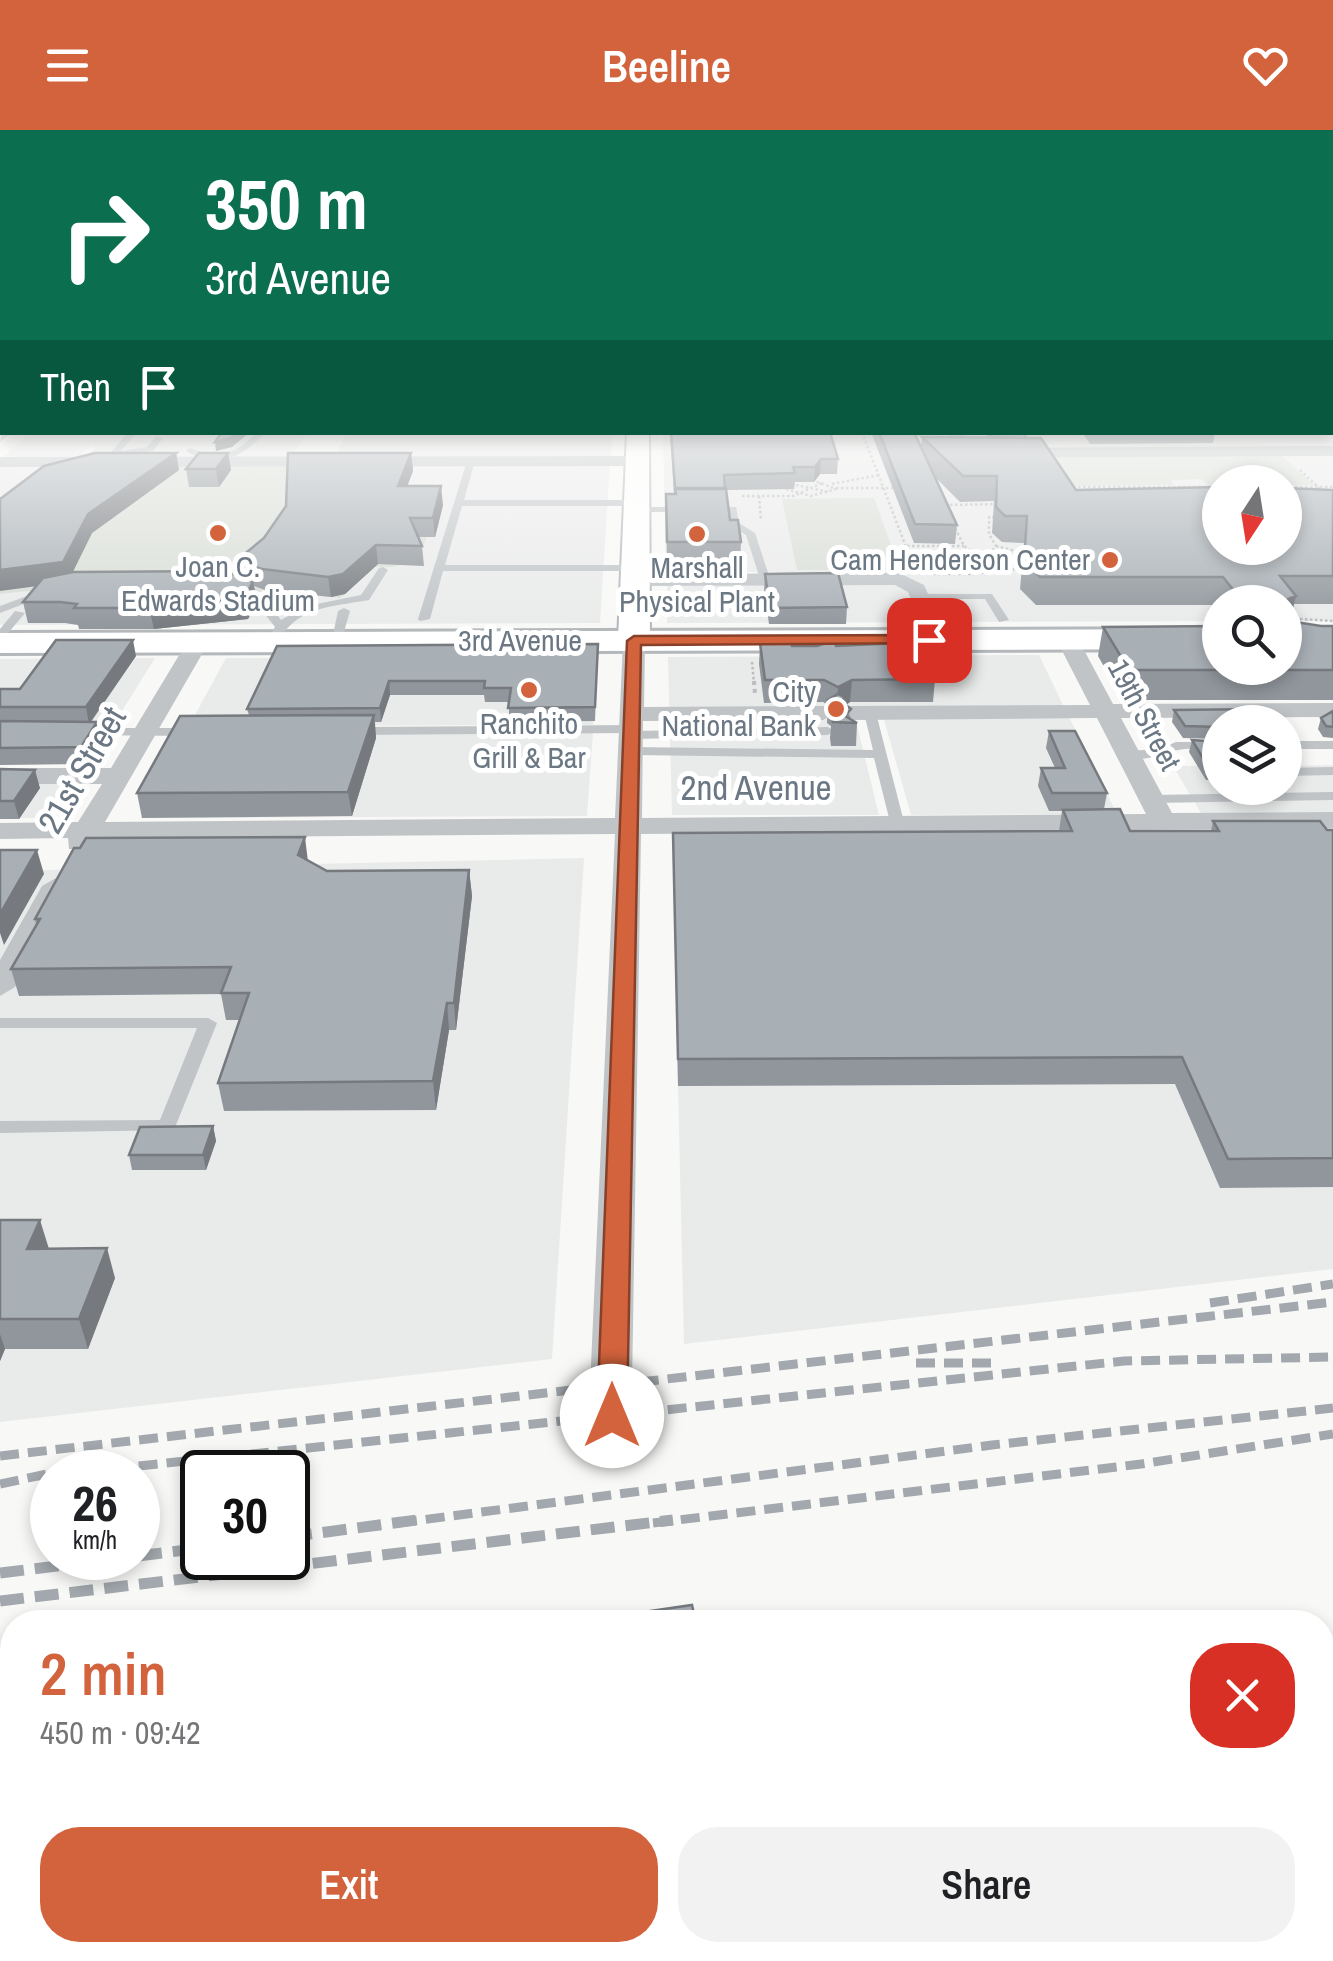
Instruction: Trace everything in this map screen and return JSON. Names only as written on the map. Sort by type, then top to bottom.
[{"type":"main road","points":[[634,641],[638,461]]},
{"type":"main road","name":"3rd Avenue","points":[[0,639],[198,642],[340,626],[634,641],[1202,638]]},
{"type":"street","points":[[0,462],[43,460]]},
{"type":"street","points":[[230,460],[638,461]]},
{"type":"street","points":[[635,574],[899,579],[913,584],[937,640]]},
{"type":"street","name":"19th Street","points":[[1067,639],[1158,809]]},
{"type":"street","points":[[616,1438],[611,1386],[634,641]]},
{"type":"street","name":"21st Street","points":[[0,987],[86,830],[198,642]]},
{"type":"street","points":[[866,732],[1106,712],[1333,710]]},
{"type":"street","points":[[632,732],[758,713],[828,730]]},
{"type":"street","points":[[0,776],[118,776]]},
{"type":"street","name":"2nd Avenue","points":[[0,831],[897,822],[1158,809],[1333,820]]},
{"type":"lane","points":[[424,619],[472,461]]},
{"type":"lane","points":[[42,478],[54,472]]},
{"type":"lane","points":[[459,503],[732,509],[734,524],[750,533],[765,579]]},
{"type":"lane","points":[[439,568],[635,574]]},
{"type":"lane","points":[[231,587],[260,594],[270,601],[276,633],[313,604],[366,598],[384,570]]},
{"type":"lane","points":[[977,575],[1003,620]]},
{"type":"lane","points":[[0,610],[32,594],[71,588]]},
{"type":"lane","points":[[920,597],[988,596]]},
{"type":"lane","points":[[0,639],[19,613]]},
{"type":"lane","points":[[632,732],[738,734],[828,730]]},
{"type":"lane","points":[[738,734],[828,730]]},
{"type":"lane","points":[[340,731],[866,732],[897,822]]},
{"type":"lane","points":[[54,732],[202,732]]},
{"type":"lane","points":[[1302,746],[1333,745]]},
{"type":"lane","points":[[1128,755],[1161,754],[1176,746],[1202,746]]},
{"type":"lane","points":[[1302,772],[1333,772]]},
{"type":"lane","points":[[1302,794],[1333,796]]},
{"type":"lane","points":[[1158,809],[1202,803]]},
{"type":"lane","points":[[0,1023],[208,1023],[167,1126],[0,1127]]},
{"type":"path","points":[[872,460],[916,574],[977,575],[1033,566]]},
{"type":"path","points":[[1296,460],[1333,501]]},
{"type":"path","points":[[786,489],[806,496],[878,476]]},
{"type":"path","points":[[815,480],[833,488]]},
{"type":"path","points":[[796,485],[900,488]]},
{"type":"path","points":[[1302,486],[1333,486]]},
{"type":"path","points":[[1168,487],[1174,495]]},
{"type":"path","points":[[1068,495],[1063,488],[1202,487]]},
{"type":"path","points":[[759,496],[761,521]]},
{"type":"path","points":[[984,560],[964,546],[944,503],[1012,504]]},
{"type":"path","points":[[1005,517],[989,518],[989,534],[996,546],[1032,554]]},
{"type":"path","points":[[906,546],[964,546]]},
{"type":"path","points":[[977,575],[996,546]]},
{"type":"path","points":[[894,554],[908,554]]},
{"type":"path","points":[[911,560],[927,560]]},
{"type":"path","points":[[1302,619],[1333,621]]},
{"type":"path","points":[[751,654],[758,713]]},
{"type":"shaded area","points":[[664,460],[1333,460],[1333,621],[1302,621],[1302,585],[1202,585],[1202,621],[667,623],[667,584],[777,583],[775,572],[666,573]]},
{"type":"shaded area","points":[[1047,460],[1287,460],[1292,465],[1202,465],[1202,479],[1171,480],[1174,485],[1064,486]]},
{"type":"shaded area","points":[[610,462],[600,623],[0,625],[0,464]]},
{"type":"shaded area","name":"Joan C. Edwards Stadium","points":[[165,466],[304,466],[435,537],[427,537],[418,554],[407,563],[374,567],[340,598],[170,586],[0,594],[0,518]]},
{"type":"shaded area","points":[[1302,474],[1314,485],[1302,485]]},
{"type":"shaded area","points":[[874,498],[900,570],[797,570],[782,499]]},
{"type":"shaded area","points":[[1039,655],[1064,707],[853,709],[879,815],[672,815],[668,657]]},
{"type":"shaded area","points":[[598,657],[593,725],[189,726],[226,658]]},
{"type":"shaded area","points":[[155,658],[112,727],[0,727],[0,659]]},
{"type":"shaded area","points":[[1068,715],[1117,814],[911,815],[883,716]]},
{"type":"shaded area","points":[[593,733],[587,816],[141,818],[185,735]]},
{"type":"shaded area","points":[[1333,765],[1333,813],[1201,813],[1173,766],[1202,766],[1202,805],[1302,805],[1302,766]]},
{"type":"shaded area","points":[[0,784],[77,784],[56,818],[0,818]]},
{"type":"shaded area","points":[[1333,823],[1333,1269],[684,1344],[672,826]]},
{"type":"shaded area","points":[[584,858],[552,1359],[0,1422],[0,871]]},
{"type":"building","points":[[66,460],[165,460],[88,514],[63,562],[0,570],[0,499],[44,466]]},
{"type":"building","points":[[193,460],[222,460],[216,469],[186,469]]},
{"type":"building","points":[[288,460],[408,460],[398,486],[441,486],[433,518],[410,518],[422,546],[376,545],[343,574],[328,577],[262,569],[236,561],[264,538],[286,506]]},
{"type":"building","points":[[673,460],[820,460],[815,467],[793,467],[795,473],[724,475],[725,488],[675,488]]},
{"type":"building","points":[[890,460],[927,460],[957,525],[915,524]]},
{"type":"building","points":[[947,460],[1056,460],[1076,490],[1202,487],[1202,565],[1302,565],[1302,489],[1333,490],[1333,576],[1280,576],[1287,585],[1229,585],[1223,577],[1040,577],[1024,562],[1027,516],[1005,516],[996,507],[997,476],[963,476]]},
{"type":"building","points":[[675,489],[726,489],[730,520],[738,520],[741,542],[667,542],[666,494],[676,494]]},
{"type":"building","points":[[223,571],[253,581],[245,598],[149,608],[74,608],[77,604],[23,602],[43,578],[73,572]]},
{"type":"building","points":[[838,573],[847,607],[770,608],[765,574]]},
{"type":"building","points":[[1302,623],[1333,626],[1333,670],[1302,670]]},
{"type":"building","points":[[1202,626],[1202,670],[1129,670],[1103,627]]},
{"type":"building","points":[[56,640],[133,640],[86,707],[0,707],[0,689],[20,689]]},
{"type":"building","points":[[835,640],[836,646],[922,642],[935,679],[852,680],[838,687],[824,680],[765,680],[760,643],[817,646]]},
{"type":"building","points":[[598,644],[595,707],[508,708],[511,688],[484,688],[485,681],[389,681],[380,708],[247,709],[277,646]]},
{"type":"building","points":[[838,694],[851,709],[845,716],[857,723],[833,722],[831,715],[839,707],[828,700]]},
{"type":"building","points":[[1174,710],[1202,710],[1202,726],[1185,726]]},
{"type":"building","points":[[1333,711],[1333,727],[1326,726],[1321,718]]},
{"type":"building","points":[[374,715],[348,792],[137,793],[180,716]]},
{"type":"building","points":[[0,721],[97,722],[81,747],[0,748]]},
{"type":"building","points":[[1049,731],[1075,731],[1107,793],[1052,793],[1041,768],[1065,768]]},
{"type":"building","points":[[1192,740],[1202,741],[1202,756]]},
{"type":"building","points":[[0,769],[35,770],[14,801],[0,801]]},
{"type":"building","points":[[1120,809],[1130,831],[1219,831],[1213,821],[1320,821],[1327,830],[1333,830],[1333,1158],[1228,1159],[1182,1057],[678,1059],[673,833],[1072,831],[1063,810]]},
{"type":"building","points":[[305,837],[298,855],[327,871],[469,870],[454,1003],[447,1003],[433,1081],[218,1083],[249,993],[221,993],[231,967],[11,969],[74,848],[80,848],[86,838]]},
{"type":"building","points":[[0,850],[37,850],[0,914]]},
{"type":"building","points":[[213,1126],[203,1155],[129,1155],[140,1127]]},
{"type":"building","points":[[0,1220],[40,1220],[27,1249],[107,1248],[79,1319],[0,1319]]},
{"type":"building","points":[[692,1605],[693,1610],[657,1610]]},
{"type":"railway","points":[[1210,1303],[1333,1284]]},
{"type":"railway","points":[[0,1456],[1333,1302]]},
{"type":"railway","points":[[160,1464],[1124,1361],[1333,1357]]},
{"type":"railway","points":[[916,1363],[996,1363]]},
{"type":"railway","points":[[398,1523],[992,1445],[1333,1408]]},
{"type":"railway","points":[[653,1523],[1141,1464],[1333,1434]]},
{"type":"railway","points":[[0,1484],[30,1478]]},
{"type":"railway","points":[[310,1534],[417,1520]]},
{"type":"railway","points":[[0,1601],[673,1520]]},
{"type":"railway","points":[[160,1553],[180,1551]]},
{"type":"railway","points":[[0,1573],[30,1569]]},
{"type":"place","name":"Joan C. Edwards Stadium","points":[[218,533]]},
{"type":"place","name":"Marshall Physical Plant","points":[[697,534]]},
{"type":"place","name":"Cam Henderson Center","points":[[1110,560]]},
{"type":"place","name":"Ranchito Grill & Bar","points":[[529,690]]},
{"type":"place","name":"City National Bank","points":[[836,709]]},
{"type":"route","points":[[612,1416],[634,641],[929,640]]}]
